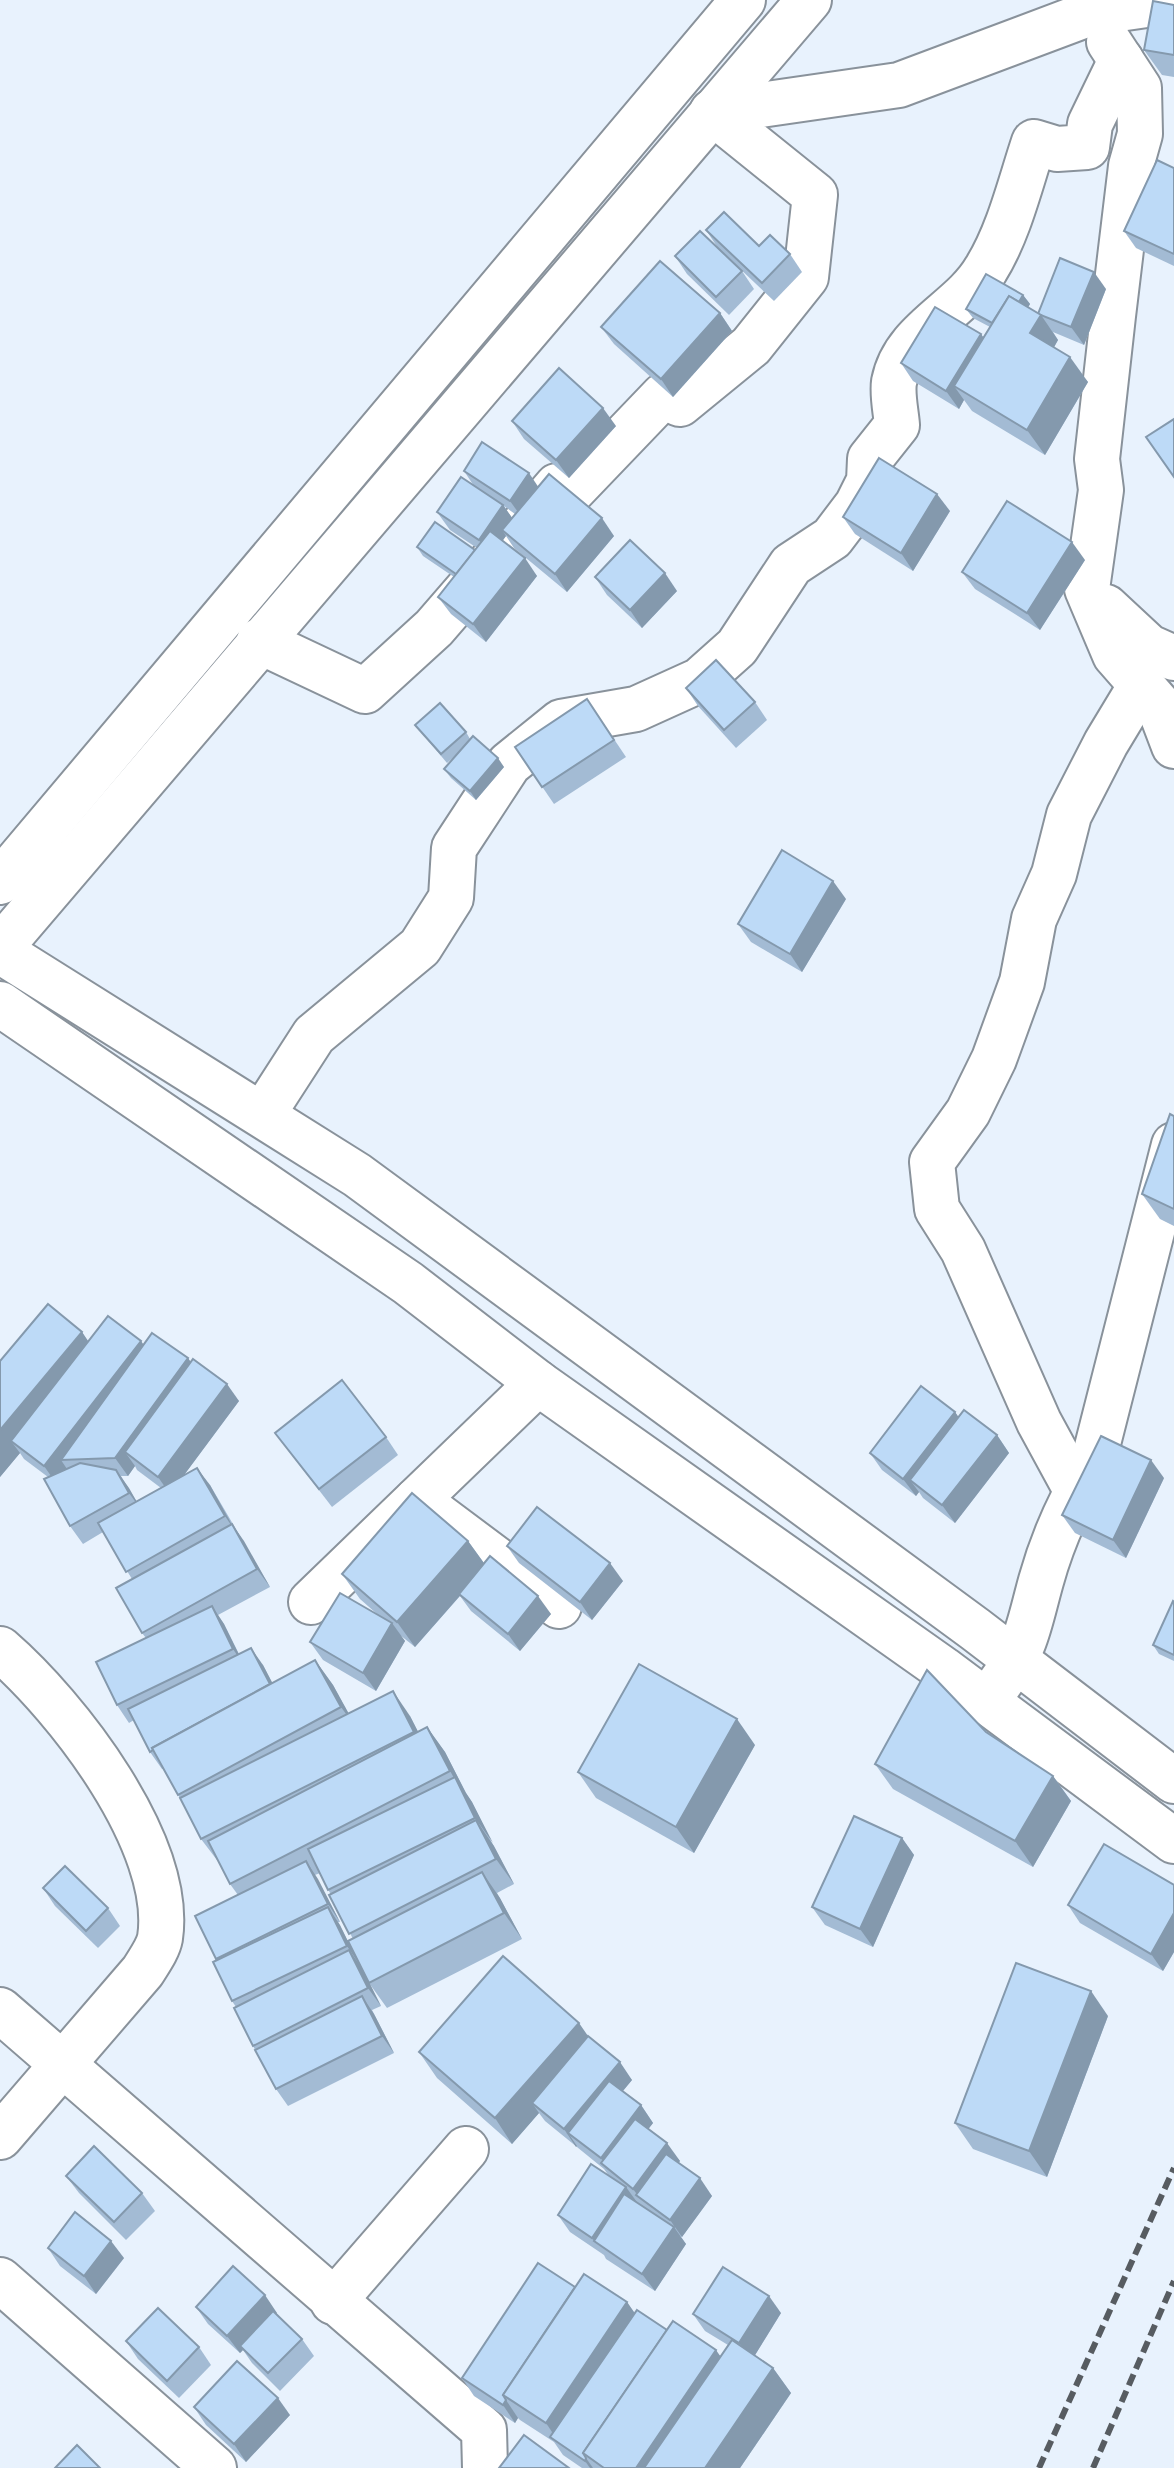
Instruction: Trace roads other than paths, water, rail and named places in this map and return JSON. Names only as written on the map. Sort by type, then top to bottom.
[{"type":"street","points":[[0,882],[743,0]]},
{"type":"street","points":[[809,0],[259,641],[0,950],[357,1175],[1174,1781]]},
{"type":"street","points":[[712,112],[899,85],[1091,13],[1174,1]]},
{"type":"street","points":[[1091,13],[1139,88],[1140,134],[1131,166],[1115,301],[1097,459],[1101,490],[1087,589],[1149,647],[1158,672],[1158,704],[1174,746]]},
{"type":"street","points":[[263,1114],[314,1035],[420,947],[451,898],[454,848],[509,764],[561,722],[636,709],[700,680],[737,647],[791,565],[832,538],[857,505],[869,481],[870,459],[897,425],[894,383],[907,352],[934,320],[964,296],[986,270],[1034,142],[1057,149],[1087,147],[1090,124],[1121,60]]},
{"type":"street","points":[[259,641],[365,691],[434,628],[557,486],[571,492],[663,396],[680,404],[751,346],[806,277],[815,195],[712,112],[678,79]]},
{"type":"street","points":[[1076,1490],[1039,1422],[963,1250],[937,1209],[932,1162],[968,1112],[994,1059],[1022,982],[1034,919],[1054,874],[1069,815],[1106,743],[1158,672]]},
{"type":"street","points":[[0,1004],[384,1266],[538,1383],[987,1702],[1174,1841]]},
{"type":"street","points":[[987,1702],[1024,1646],[1041,1578],[1076,1490],[1093,1463],[1174,1145]]},
{"type":"street","points":[[473,1334],[509,1286]]},
{"type":"street","points":[[311,1602],[538,1383]]},
{"type":"street","points":[[417,1500],[559,1606]]},
{"type":"street","points":[[0,1649],[28,1673],[114,1785],[145,1843],[160,1896],[160,1940],[143,1971],[0,2137]]},
{"type":"street","points":[[0,2010],[484,2430],[485,2468]]},
{"type":"street","points":[[333,2302],[466,2149]]},
{"type":"street","points":[[0,2280],[214,2468]]},
{"type":"railway","points":[[1039,2468],[1174,2168]]},
{"type":"railway","points":[[1093,2468],[1174,2281]]}]
